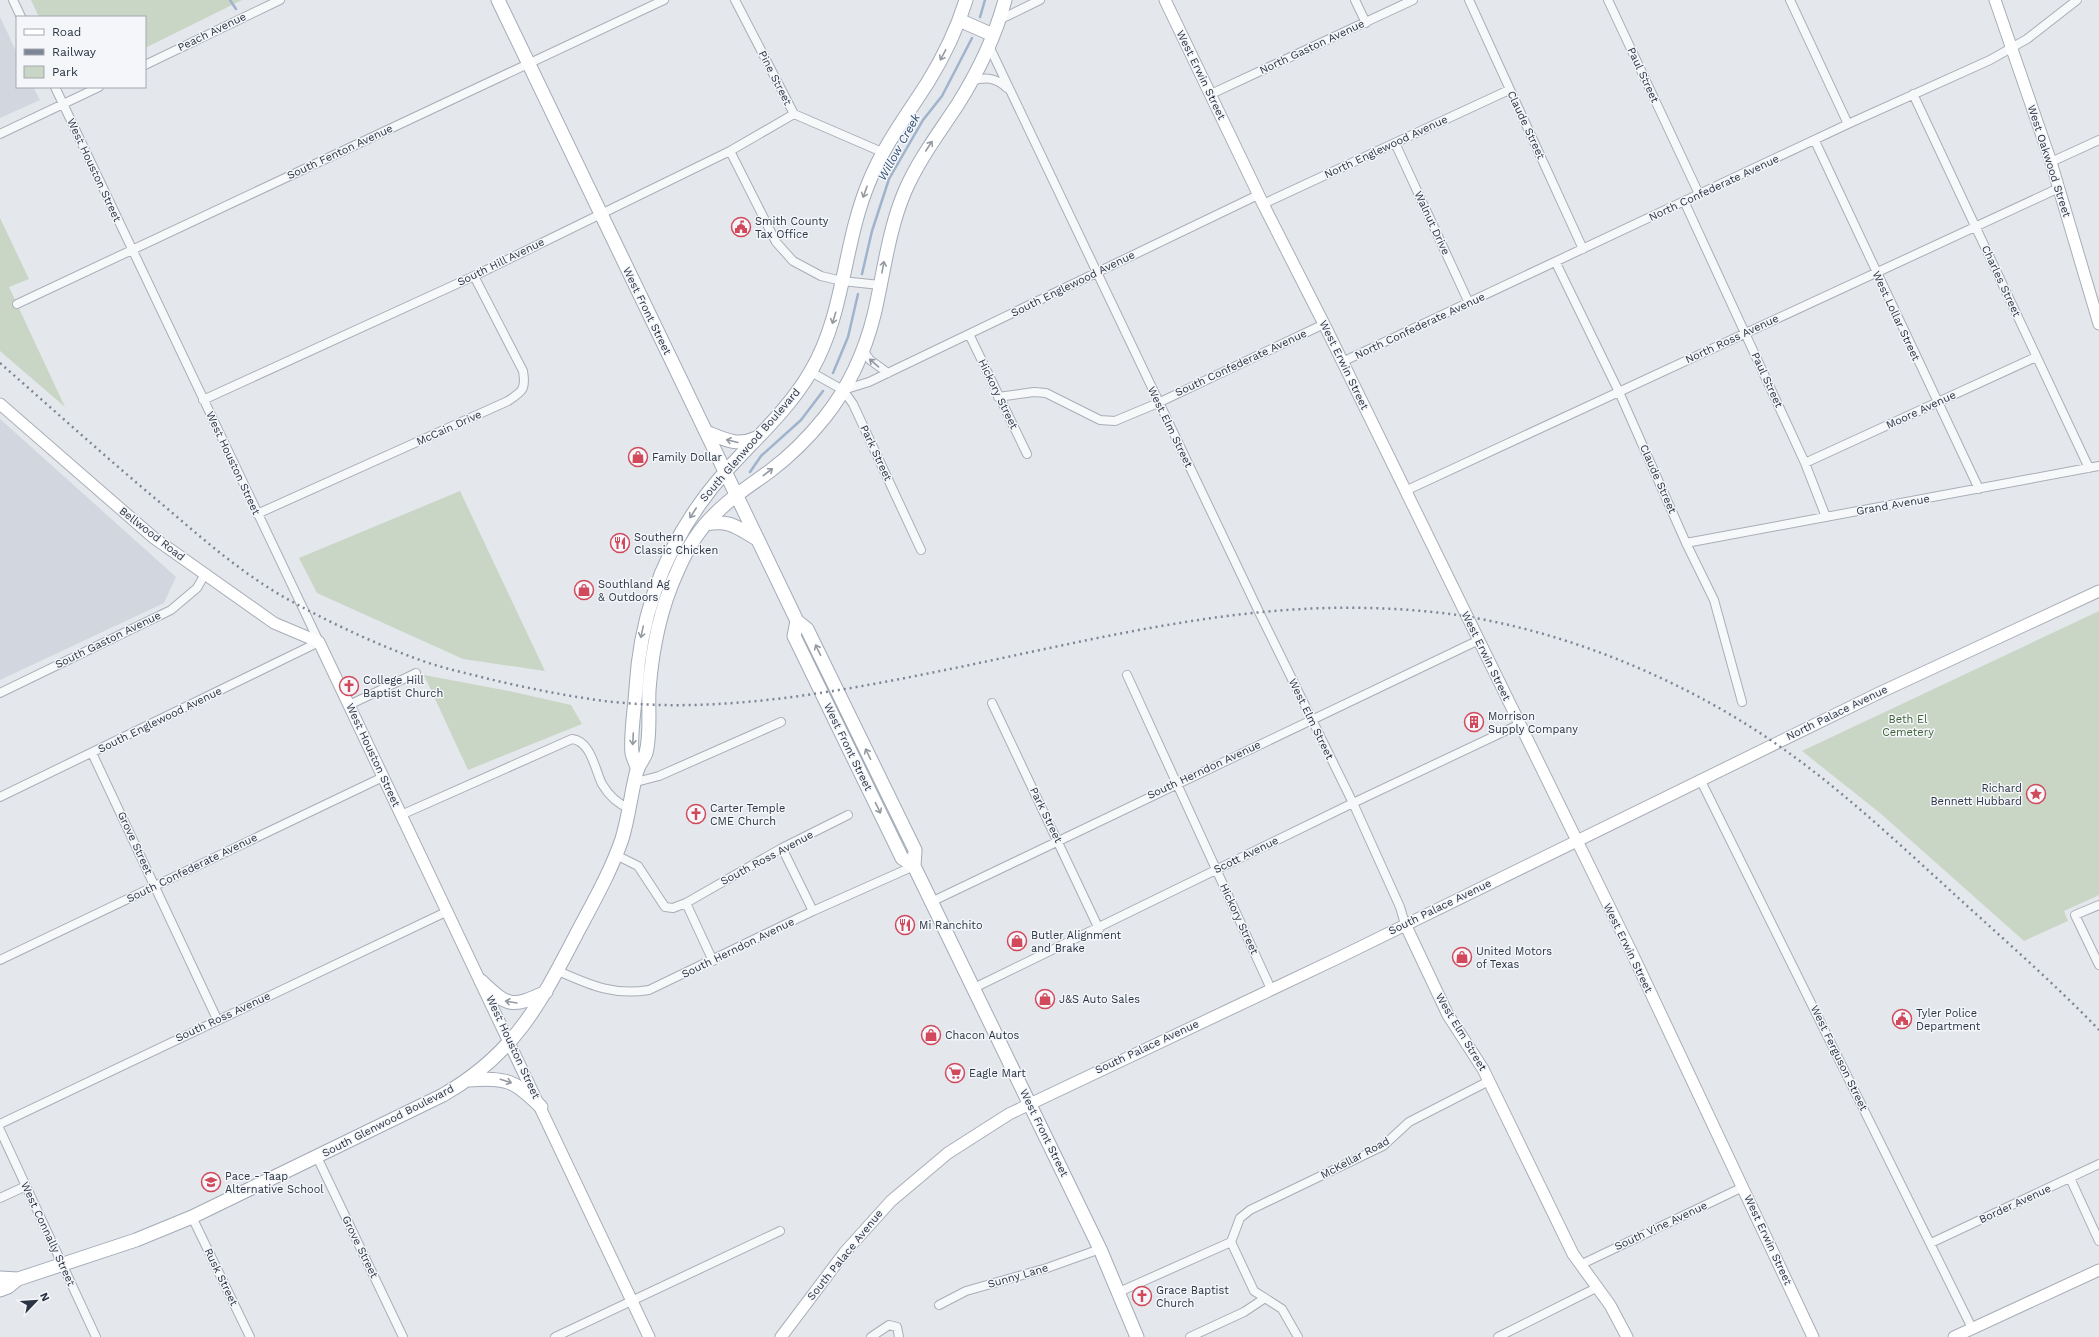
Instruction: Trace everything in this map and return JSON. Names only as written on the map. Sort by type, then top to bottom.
[{"type":"main road","name":"West Front Street","points":[[498,0],[737,495],[796,621],[794,636],[902,858],[914,866],[974,988],[1100,1249],[1137,1337]]},
{"type":"main road","name":"South Glenwood Boulevard","points":[[638,769],[632,753],[637,673],[641,637],[656,584],[676,542],[696,509],[725,472],[791,400],[811,372],[831,329],[860,205],[882,152],[937,66],[960,20],[966,0]]},
{"type":"main road","name":"South Glenwood Boulevard","points":[[0,1278],[18,1279],[64,1266],[136,1240],[192,1217],[316,1157],[435,1099],[468,1080],[488,1064],[527,1023],[558,971],[616,855],[630,809],[638,769],[646,755],[652,658],[664,608],[684,556],[706,524],[737,495],[773,469],[800,444],[824,418],[843,390],[863,350],[874,316],[891,231],[910,180],[921,158],[971,82],[991,40],[1005,0]]},
{"type":"main road","name":"West Erwin Street","points":[[1165,0],[1260,199],[1324,324],[1520,724],[1743,1187],[1812,1337]]},
{"type":"main road","name":"West Oakwood Street","points":[[1995,0],[2051,162],[2098,317]]},
{"type":"main road","points":[[960,20],[991,40]]},
{"type":"main road","name":"Bellwood Road","points":[[0,404],[154,538],[274,623],[319,642]]},
{"type":"main road","points":[[706,432],[728,441],[738,443],[758,437]]},
{"type":"main road","points":[[706,524],[722,522],[728,523],[757,539]]},
{"type":"main road","name":"North Palace Avenue","points":[[1576,840],[1879,692],[2099,591]]},
{"type":"main road","name":"West Houston Street","points":[[319,642],[649,1337]]},
{"type":"main road","name":"South Palace Avenue","points":[[781,1337],[845,1252],[891,1201],[948,1153],[1029,1103],[1271,989],[1576,840]]},
{"type":"main road","name":"West Elm Street","points":[[1405,924],[1448,1015],[1479,1062],[1489,1081],[1565,1239],[1596,1288],[1610,1305],[1627,1337]]},
{"type":"main road","points":[[481,981],[498,997],[508,1002],[526,1002],[546,992]]},
{"type":"main road","points":[[468,1080],[495,1078],[506,1080],[523,1090],[541,1107]]},
{"type":"main road","points":[[1954,1337],[1974,1333],[2099,1270]]},
{"type":"main road","name":"South Glenwood Boulevard","points":[[0,1290],[8,1287],[18,1279]]},
{"type":"street","points":[[13,0],[21,16]]},
{"type":"street","name":"Peach Avenue","points":[[146,65],[280,0]]},
{"type":"street","name":"South Fenton Avenue","points":[[17,304],[664,0]]},
{"type":"street","name":"Pine Street","points":[[735,0],[794,114],[882,152]]},
{"type":"street","points":[[999,20],[1040,0]]},
{"type":"street","points":[[1355,0],[1366,23]]},
{"type":"street","name":"North Gaston Avenue","points":[[1211,94],[1413,0]]},
{"type":"street","name":"Claude Street","points":[[1469,0],[1583,249]]},
{"type":"street","name":"Paul Street","points":[[1608,0],[1699,194]]},
{"type":"street","points":[[1790,0],[1848,124]]},
{"type":"street","name":"North Confederate Avenue","points":[[1342,362],[1469,304],[1848,124],[1990,60],[2027,39],[2076,0]]},
{"type":"street","name":"West Elm Street","points":[[991,40],[1010,91],[1158,403],[1311,720],[1353,803],[1400,907],[1405,924]]},
{"type":"street","name":"West Elm Street","points":[[971,82],[983,78],[993,79],[1010,91]]},
{"type":"street","name":"West Houston Street","points":[[55,88],[131,250],[319,642]]},
{"type":"street","points":[[0,134],[96,88]]},
{"type":"street","name":"North Englewood Avenue","points":[[1260,199],[1394,143],[1509,90]]},
{"type":"street","name":"Charles Street","points":[[1913,94],[2089,468]]},
{"type":"street","name":"South Hill Avenue","points":[[203,400],[474,276],[730,150],[794,114]]},
{"type":"street","points":[[2051,162],[2099,140]]},
{"type":"street","name":"West Lollar Street","points":[[1815,141],[1936,402],[1979,489]]},
{"type":"street","name":"Walnut Drive","points":[[1394,143],[1469,304]]},
{"type":"street","points":[[730,150],[770,232],[784,252],[802,267],[821,276],[842,281],[880,285]]},
{"type":"street","name":"North Ross Avenue","points":[[1405,491],[1745,332],[2059,188]]},
{"type":"street","name":"South Englewood Avenue","points":[[843,390],[869,382],[1096,273],[1260,199]]},
{"type":"street","name":"Paul Street","points":[[1684,202],[1805,463],[1826,517]]},
{"type":"street","name":"Claude Street","points":[[1556,263],[1619,392],[1686,543],[1714,600],[1742,702]]},
{"type":"street","name":"McCain Drive","points":[[258,514],[508,401],[520,393],[525,384],[523,371],[474,276]]},
{"type":"street","name":"South Confederate Avenue","points":[[998,397],[1034,392],[1046,393],[1083,413],[1108,422],[1115,421],[1158,403],[1324,324]]},
{"type":"street","name":"Hickory Street","points":[[969,334],[998,397],[1027,454]]},
{"type":"street","points":[[863,350],[870,360],[888,372]]},
{"type":"street","name":"Moore Avenue","points":[[1805,463],[2036,357]]},
{"type":"street","name":"Park Street","points":[[811,372],[843,390],[853,404],[921,550]]},
{"type":"street","name":"Grand Avenue","points":[[1686,543],[2099,466]]},
{"type":"street","name":"South Gaston Avenue","points":[[0,693],[171,610],[197,588],[205,574]]},
{"type":"street","name":"South Herndon Avenue","points":[[931,902],[1176,783],[1479,640]]},
{"type":"street","name":"South Englewood Avenue","points":[[0,797],[319,642]]},
{"type":"street","points":[[349,705],[416,673]]},
{"type":"street","name":"Hickory Street","points":[[1127,675],[1271,989]]},
{"type":"street","name":"Park Street","points":[[992,703],[1099,929]]},
{"type":"street","points":[[636,782],[659,776],[782,722]]},
{"type":"street","name":"Scott Avenue","points":[[974,988],[1099,929],[1353,803],[1520,724]]},
{"type":"street","points":[[402,815],[566,741],[578,740],[585,746],[605,789],[618,802],[630,809]]},
{"type":"street","name":"Grove Street","points":[[92,753],[217,1019]]},
{"type":"street","name":"South Confederate Avenue","points":[[0,960],[383,776]]},
{"type":"street","name":"West Ferguson Street","points":[[1700,780],[1974,1333]]},
{"type":"street","name":"South Ross Avenue","points":[[616,855],[636,864],[665,907],[673,908],[686,903],[782,848],[848,815]]},
{"type":"street","points":[[782,848],[813,912]]},
{"type":"street","name":"South Herndon Avenue","points":[[558,971],[598,988],[612,991],[632,992],[655,988],[813,912],[914,866]]},
{"type":"street","points":[[686,903],[713,961]]},
{"type":"street","points":[[2099,905],[2075,915],[2099,964]]},
{"type":"street","name":"South Ross Avenue","points":[[0,1124],[217,1019],[448,911]]},
{"type":"street","name":"McKellar Road","points":[[1231,1242],[1240,1218],[1250,1210],[1383,1146],[1409,1122],[1489,1081]]},
{"type":"street","name":"West Connally Street","points":[[0,1130],[96,1337]]},
{"type":"street","name":"Grove Street","points":[[316,1157],[403,1337]]},
{"type":"street","name":"Border Avenue","points":[[1930,1243],[2099,1164]]},
{"type":"street","points":[[2070,1178],[2099,1241]]},
{"type":"street","points":[[0,1198],[26,1186]]},
{"type":"street","name":"South Vine Avenue","points":[[1580,1264],[1743,1187]]},
{"type":"street","name":"Rusk Street","points":[[192,1217],[250,1337]]},
{"type":"street","points":[[555,1337],[780,1231]]},
{"type":"street","points":[[1119,1292],[1231,1242],[1254,1291],[1282,1309],[1298,1337]]},
{"type":"street","name":"Sunny Lane","points":[[939,1305],[966,1291],[1047,1268],[1100,1249]]},
{"type":"street","points":[[1498,1337],[1596,1288]]},
{"type":"street","points":[[1190,1337],[1244,1312],[1265,1298]]},
{"type":"street","points":[[871,1337],[889,1325],[897,1327],[899,1337]]},
{"type":"shaded area","points":[[0,17],[16,51],[16,88],[34,88],[40,100],[0,118]]},
{"type":"shaded area","points":[[0,419],[176,577],[164,603],[0,680]]},
{"type":"green space","points":[[31,0],[242,0],[146,48],[146,16],[39,16]]},
{"type":"green space","points":[[0,218],[29,279],[9,287],[65,407],[0,351]]},
{"type":"green space","points":[[460,491],[545,671],[463,659],[317,593],[299,558]]},
{"type":"green space","name":"Beth El Cemetery","points":[[2099,611],[2099,895],[2064,911],[2068,921],[2024,941],[1880,813],[1802,751]]},
{"type":"green space","points":[[424,675],[509,691],[571,705],[582,724],[468,770]]},
{"type":"waterway","points":[[230,0],[236,9]]},
{"type":"waterway","name":"Willow Creek","points":[[980,17],[985,0]]},
{"type":"waterway","name":"Willow Creek","points":[[862,274],[872,231],[889,179],[923,120],[942,96],[972,38]]},
{"type":"waterway","name":"Willow Creek","points":[[833,373],[848,337],[858,294]]},
{"type":"waterway","name":"Willow Creek","points":[[750,472],[761,456],[801,420],[823,391]]},
{"type":"railway","points":[[0,363],[126,474],[210,545],[267,587],[350,631],[420,660],[445,668],[532,689],[605,701],[648,705],[736,703],[869,685],[1094,639],[1187,622],[1281,610],[1328,608],[1392,609],[1457,615],[1500,623],[1585,647],[1668,681],[1708,702],[1746,724],[1805,765],[1891,836],[2046,977],[2099,1030]]},
{"type":"place","name":"Smith County Tax Office","points":[[741,227]]},
{"type":"place","name":"Family Dollar","points":[[638,457]]},
{"type":"place","name":"Southern Classic Chicken","points":[[620,543]]},
{"type":"place","name":"Southland Ag & Outdoors","points":[[584,590]]},
{"type":"place","name":"College Hill Baptist Church","points":[[349,686]]},
{"type":"place","name":"Morrison Supply Company","points":[[1474,722]]},
{"type":"place","name":"Richard Bennett Hubbard","points":[[2036,794]]},
{"type":"place","name":"Carter Temple CME Church","points":[[696,814]]},
{"type":"place","name":"Mi Ranchito","points":[[905,925]]},
{"type":"place","name":"Butler Alignment and Brake","points":[[1017,941]]},
{"type":"place","name":"United Motors of Texas","points":[[1462,957]]},
{"type":"place","name":"J&S Auto Sales","points":[[1045,999]]},
{"type":"place","name":"Tyler Police Department","points":[[1902,1019]]},
{"type":"place","name":"Chacon Autos","points":[[931,1035]]},
{"type":"place","name":"Eagle Mart","points":[[955,1073]]},
{"type":"place","name":"Pace - Taap Alternative School","points":[[211,1182]]},
{"type":"place","name":"Grace Baptist Church","points":[[1142,1296]]}]
